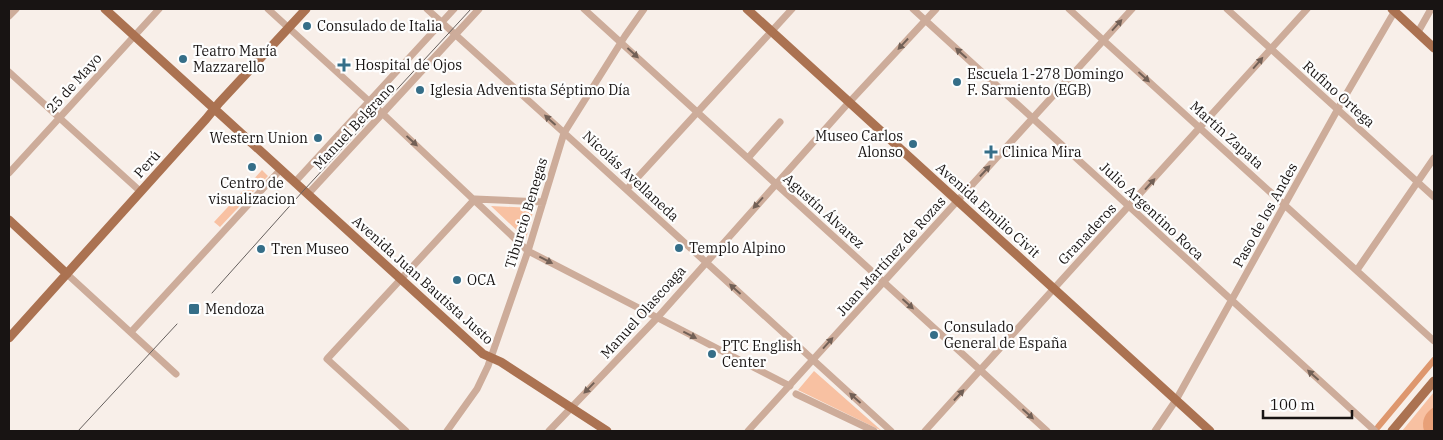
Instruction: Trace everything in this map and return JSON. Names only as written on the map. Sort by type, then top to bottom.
[{"type":"main road","name":"Avenida Juan Bautista Justo","points":[[105,9],[483,354],[501,362],[607,431]]},
{"type":"main road","name":"Perú","points":[[9,338],[214,108],[306,9]]},
{"type":"main road","name":"Avenida Emilio Civit","points":[[747,9],[1210,431]]},
{"type":"main road","points":[[1394,10],[1434,48]]},
{"type":"main road","points":[[9,220],[67,274]]},
{"type":"main road","points":[[1392,431],[1434,381]]},
{"type":"street","points":[[9,16],[16,9]]},
{"type":"street","name":"25 de Mayo","points":[[9,173],[159,9]]},
{"type":"street","points":[[268,9],[370,101],[528,251],[790,386]]},
{"type":"street","name":"Nicolás Avellaneda","points":[[427,9],[889,431]]},
{"type":"street","name":"Manuel Belgrano","points":[[302,188],[370,101],[454,9]]},
{"type":"street","name":"Manuel Belgrano","points":[[302,188],[383,114],[479,9]]},
{"type":"street","name":"Agustín Álvarez","points":[[584,9],[1047,431]]},
{"type":"street","name":"Tiburcio Benegas","points":[[447,431],[477,389],[491,358],[528,251],[564,133],[644,9]]},
{"type":"street","points":[[626,190],[792,9]]},
{"type":"street","name":"Julio Argentino Roca","points":[[913,9],[1375,431]]},
{"type":"street","name":"Manuel Olascoaga","points":[[549,431],[657,318],[849,102],[936,9]]},
{"type":"street","name":"Martín Zapata","points":[[1069,9],[1434,341]]},
{"type":"street","name":"Juan Martínez de Rozas","points":[[748,431],[1132,9]]},
{"type":"street","name":"Rufino Ortega","points":[[1227,9],[1434,197]]},
{"type":"street","name":"Granaderos","points":[[926,431],[1307,9]]},
{"type":"street","points":[[1418,32],[1431,9]]},
{"type":"street","name":"Paso de los Andes","points":[[1155,431],[1176,400],[1232,302],[1394,10]]},
{"type":"street","points":[[9,72],[140,192]]},
{"type":"street","points":[[748,158],[780,122]]},
{"type":"street","points":[[1357,270],[1434,158]]},
{"type":"street","points":[[131,332],[281,169]]},
{"type":"street","points":[[406,431],[327,359],[474,200],[478,198],[542,202]]},
{"type":"street","points":[[67,274],[176,374]]},
{"type":"street","points":[[796,394],[874,431]]},
{"type":"shaded area","points":[[262,170],[268,176],[220,227],[214,222]]},
{"type":"shaded area","points":[[491,206],[534,208],[526,239]]},
{"type":"shaded area","points":[[814,371],[882,431],[798,390]]},
{"type":"shaded area","points":[[1434,392],[1434,431],[1402,431]]},
{"type":"shaded area","points":[[1434,407],[1434,431],[1424,431],[1424,417]]},
{"type":"waterway","points":[[1378,427],[1434,360]]},
{"type":"tram line","points":[[212,293],[471,9]]},
{"type":"tram line","points":[[78,431],[177,324]]},
{"type":"place","name":"Consulado de Italia","points":[[307,26]]},
{"type":"place","name":"Teatro María Mazzarello","points":[[183,59]]},
{"type":"place","name":"Hospital de Ojos","points":[[344,65]]},
{"type":"place","name":"Escuela 1-278 Domingo F. Sarmiento (EGB)","points":[[957,82]]},
{"type":"place","name":"Iglesia Adventista Séptimo Día","points":[[420,90]]},
{"type":"place","name":"Western Union","points":[[318,138]]},
{"type":"place","name":"Museo Carlos Alonso","points":[[913,144]]},
{"type":"place","name":"Clinica Mira","points":[[991,152]]},
{"type":"place","name":"Centro de visualizacion","points":[[252,167]]},
{"type":"place","name":"Templo Alpino","points":[[679,248]]},
{"type":"place","name":"Tren Museo","points":[[261,249]]},
{"type":"place","name":"OCA","points":[[457,280]]},
{"type":"place","name":"Mendoza","points":[[194,309]]},
{"type":"place","name":"Consulado General de España","points":[[934,335]]},
{"type":"place","name":"PTC English Center","points":[[712,354]]}]
